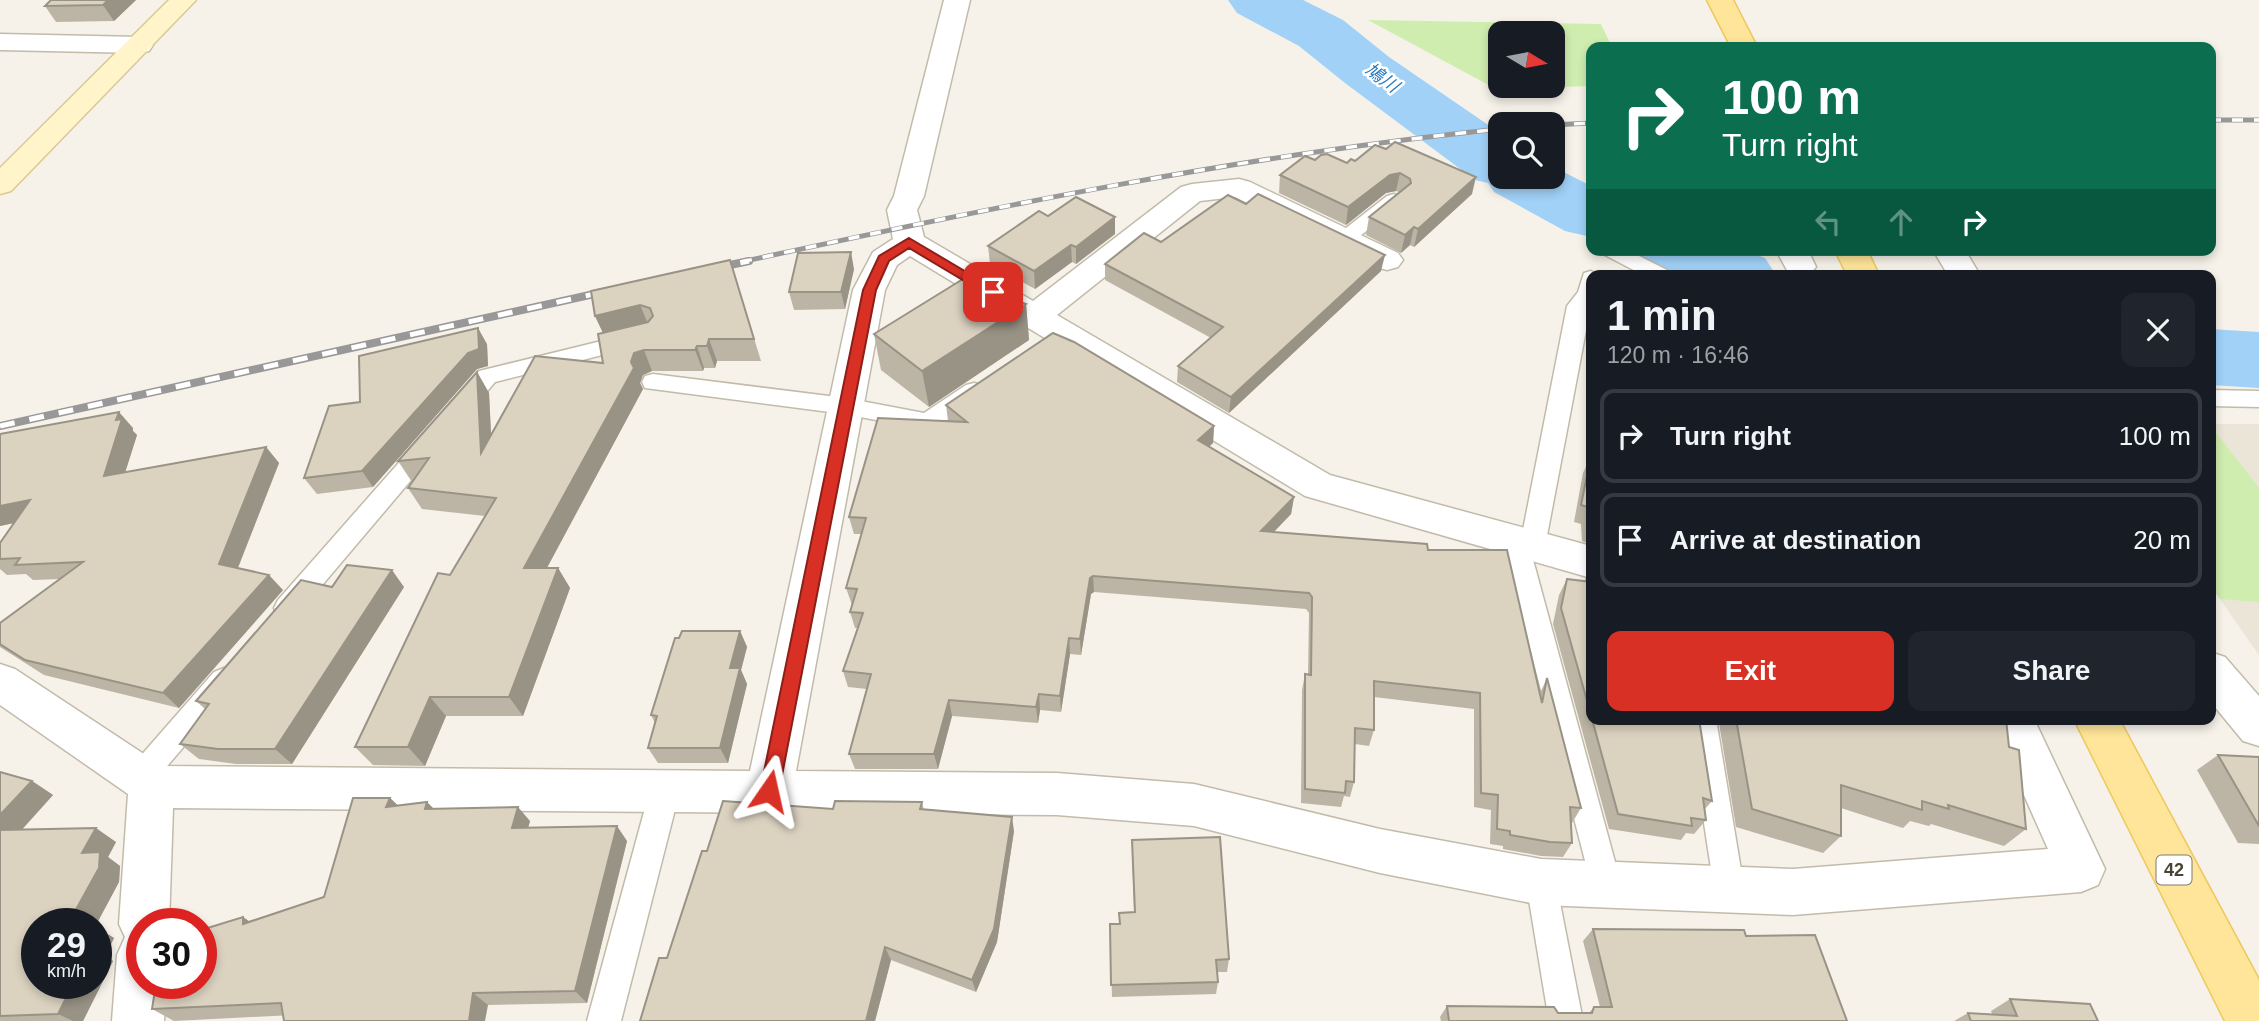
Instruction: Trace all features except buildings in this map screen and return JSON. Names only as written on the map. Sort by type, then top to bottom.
[{"type":"main road","points":[[1720,0],[1742,42]]},
{"type":"main road","name":"42","points":[[2099,725],[2253,1021]]},
{"type":"street","points":[[0,185],[183,0]]},
{"type":"street","points":[[957,0],[909,196],[902,210],[909,242],[1045,332],[1318,486],[1586,561]]},
{"type":"street","points":[[0,42],[140,45]]},
{"type":"street","points":[[1045,332],[1192,193],[1239,188],[1388,260]]},
{"type":"street","points":[[769,791],[869,290],[884,259],[909,242]]},
{"type":"street","points":[[2216,677],[2259,727]]},
{"type":"street","points":[[0,681],[146,781],[1058,794],[1194,805],[1380,851],[1541,882],[1793,892],[2081,869],[2015,725]]},
{"type":"street","points":[[144,908],[146,781]]},
{"type":"street","points":[[138,1021],[139,999]]},
{"type":"lane","points":[[1344,239],[1395,199]]},
{"type":"lane","points":[[1622,256],[1650,270]]},
{"type":"lane","points":[[1586,296],[1578,306],[1524,544],[1606,884]]},
{"type":"lane","points":[[269,628],[487,376],[648,337]]},
{"type":"lane","points":[[653,382],[845,406],[927,422],[995,377]]},
{"type":"lane","points":[[2216,398],[2259,399]]},
{"type":"lane","points":[[146,781],[242,660]]},
{"type":"lane","points":[[1703,725],[1729,888]]},
{"type":"lane","points":[[604,1021],[665,790]]},
{"type":"lane","points":[[1541,882],[1566,1021]]},
{"type":"shaded area","points":[[2216,424],[2259,424],[2259,655],[2216,594]]},
{"type":"green space","points":[[1368,20],[1488,22],[1488,85]]},
{"type":"green space","points":[[1565,23],[1601,24],[1610,42],[1586,42],[1586,86],[1565,87]]},
{"type":"green space","points":[[2216,433],[2259,488],[2259,602],[2220,599],[2216,593]]},
{"type":"waterway","name":"鳩川","points":[[1258,0],[1321,33],[1367,70],[1488,156]]},
{"type":"waterway","name":"鳩川","points":[[1542,189],[1586,212]]},
{"type":"waterway","name":"鳩川","points":[[1689,256],[1725,270]]},
{"type":"waterway","name":"鳩川","points":[[2216,357],[2259,360]]},
{"type":"railway","points":[[2216,120],[2259,120]]},
{"type":"railway","points":[[1565,124],[1586,123]]},
{"type":"railway","points":[[741,262],[1024,203],[1214,168],[1488,130]]},
{"type":"railway","points":[[711,269],[749,261]]},
{"type":"railway","points":[[0,426],[612,290]]},
{"type":"route","points":[[769,791],[869,290],[884,259],[909,242],[993,292]]}]
